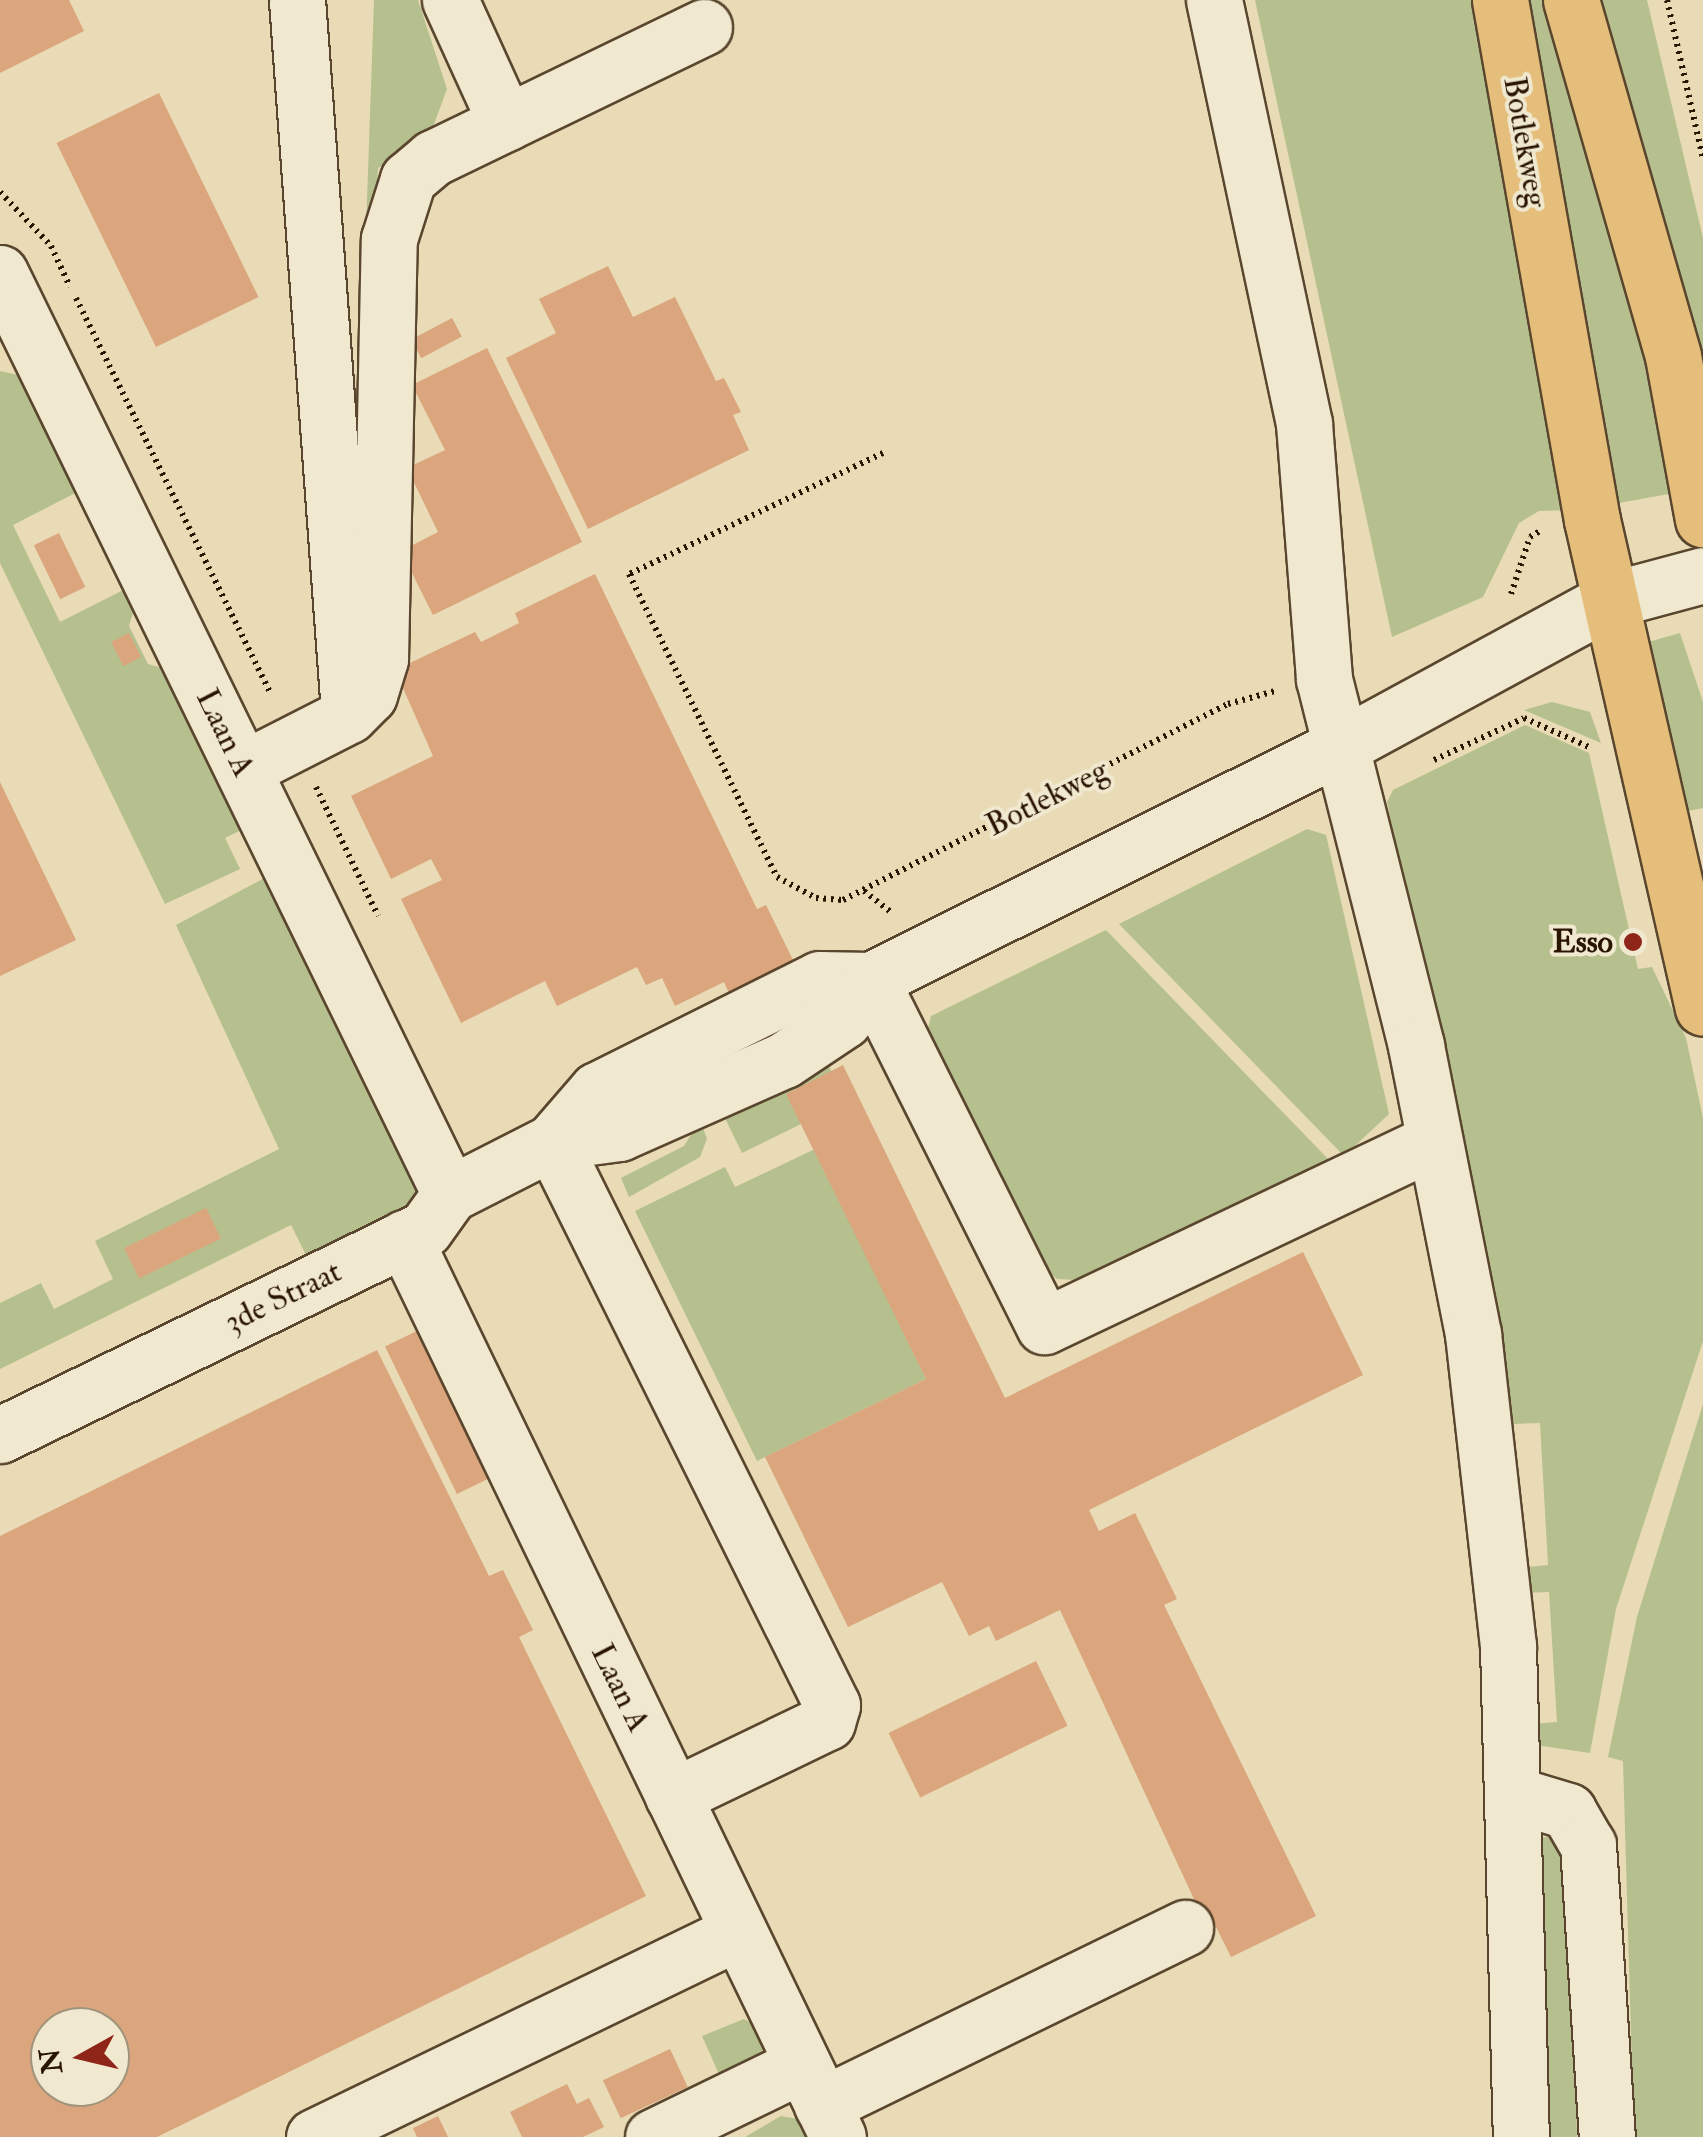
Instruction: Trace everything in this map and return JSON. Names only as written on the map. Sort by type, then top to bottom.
[{"type":"main road","name":"Botlekweg","points":[[1500,0],[1592,520],[1703,1008]]},
{"type":"main road","points":[[1571,0],[1673,356],[1703,519]]},
{"type":"street","points":[[297,0],[349,715]]},
{"type":"street","points":[[450,0],[506,123]]},
{"type":"street","points":[[1214,0],[1304,424],[1324,680],[1345,744],[1473,1334],[1492,1475],[1512,1794],[1521,2137]]},
{"type":"street","points":[[243,769],[349,715],[369,695],[380,660],[396,202],[433,158],[704,28]]},
{"type":"street","name":"Laan A","points":[[0,273],[12,328],[243,769],[450,1194]]},
{"type":"street","points":[[1432,1142],[1044,1326],[870,980],[1345,744],[1610,600],[1703,575]]},
{"type":"street","name":"3de Straat","points":[[0,1435],[425,1229],[450,1194],[552,1142],[619,1133],[784,1060],[844,1020],[870,980]]},
{"type":"street","points":[[552,1142],[832,1704],[827,1722],[672,1796]]},
{"type":"street","name":"Laan A","points":[[404,1238],[820,2102]]},
{"type":"street","points":[[1512,1794],[1568,1811],[1588,1845],[1607,2137]]},
{"type":"street","points":[[653,2137],[820,2102],[1185,1928]]},
{"type":"street","points":[[314,2137],[738,1932]]},
{"type":"path","points":[[1668,0],[1703,158]]},
{"type":"path","name":"Botlekweg","points":[[882,453],[629,574],[777,877],[829,901],[906,871],[1228,704],[1324,680]]},
{"type":"path","points":[[1508,600],[1530,537],[1592,520]]},
{"type":"green space","points":[[374,0],[418,0],[447,89],[427,143],[378,168],[353,601]]},
{"type":"green space","points":[[1255,0],[1486,0],[1573,510],[1539,511],[1519,523],[1483,597],[1392,637]]},
{"type":"green space","points":[[1521,0],[1545,0],[1627,267],[1669,494],[1613,504]]},
{"type":"green space","points":[[1596,0],[1647,0],[1703,238],[1703,425]]},
{"type":"green space","points":[[0,371],[28,377],[93,484],[13,525],[60,622],[143,580],[129,626],[148,664],[190,676],[258,822],[225,838],[240,869],[165,904],[0,563]]},
{"type":"green space","points":[[1680,633],[1703,702],[1703,808],[1683,812],[1638,645]]},
{"type":"green space","points":[[1552,702],[1590,712],[1601,743],[1524,710]]},
{"type":"green space","points":[[1525,725],[1589,753],[1638,969],[1652,967],[1686,1038],[1703,1118],[1703,1341],[1616,1609],[1590,1753],[1529,1744],[1528,1724],[1557,1722],[1549,1592],[1521,1593],[1520,1568],[1548,1565],[1540,1423],[1512,1424],[1387,802],[1393,790]]},
{"type":"green space","points":[[1307,829],[1326,835],[1389,1114],[1344,1156],[1119,924]]},
{"type":"green space","points":[[285,867],[428,1172],[409,1208],[307,1257],[291,1225],[0,1369],[0,1303],[41,1283],[54,1309],[113,1279],[95,1241],[279,1149],[176,925]]},
{"type":"green space","points":[[1106,930],[1332,1163],[1078,1280],[1057,1279],[1039,1264],[927,1033],[931,1016]]},
{"type":"green space","points":[[825,1059],[832,1072],[787,1094],[801,1124],[742,1153],[721,1110]]},
{"type":"green space","points":[[700,1120],[707,1139],[700,1157],[629,1197],[621,1178],[684,1146]]},
{"type":"green space","points":[[815,1149],[926,1379],[757,1461],[635,1211],[725,1167],[735,1187]]},
{"type":"green space","points":[[1703,1404],[1703,2137],[1634,2137],[1623,1761],[1608,1757],[1637,1617]]},
{"type":"green space","points":[[1559,1836],[1569,1855],[1577,2137],[1544,2137],[1534,1838]]},
{"type":"green space","points":[[744,2019],[757,2026],[766,2058],[722,2081],[702,2036]]},
{"type":"green space","points":[[781,2116],[798,2119],[814,2137],[745,2137]]},
{"type":"building","points":[[0,0],[69,0],[84,31],[0,73]]},
{"type":"building","points":[[159,93],[259,297],[156,347],[57,143]]},
{"type":"building","points":[[608,266],[633,317],[675,297],[716,381],[724,378],[741,412],[733,415],[749,450],[588,529],[506,358],[556,333],[539,299]]},
{"type":"building","points":[[452,318],[462,337],[421,358],[411,340]]},
{"type":"building","points":[[487,348],[582,542],[433,615],[401,551],[438,532],[407,468],[445,450],[412,385]]},
{"type":"building","points":[[59,533],[85,587],[60,599],[34,545]]},
{"type":"building","points":[[595,574],[757,909],[766,905],[796,966],[731,998],[724,982],[675,1006],[662,978],[646,985],[637,967],[557,1006],[545,981],[461,1023],[401,899],[442,880],[431,859],[391,879],[351,796],[433,756],[395,670],[475,632],[481,642],[519,623],[515,613]]},
{"type":"building","points":[[129,633],[141,657],[123,666],[111,642]]},
{"type":"building","points":[[0,782],[76,940],[0,976]]},
{"type":"building","points":[[843,1065],[1005,1398],[1303,1252],[1363,1375],[1089,1510],[1099,1531],[1135,1513],[1177,1599],[1164,1605],[1316,1916],[1231,1957],[1206,1907],[1199,1910],[1060,1610],[996,1641],[989,1626],[969,1636],[942,1582],[848,1627],[765,1457],[926,1379],[786,1094]]},
{"type":"building","points":[[206,1208],[221,1239],[139,1278],[124,1248]]},
{"type":"building","points":[[421,1329],[493,1476],[457,1494],[385,1347]]},
{"type":"building","points":[[377,1350],[489,1576],[503,1570],[533,1630],[519,1637],[646,1896],[157,2137],[0,2137],[0,1536]]},
{"type":"building","points":[[1036,1661],[1068,1726],[920,1798],[889,1733]]},
{"type":"building","points":[[670,2049],[688,2087],[621,2118],[603,2080]]},
{"type":"building","points":[[567,2084],[577,2104],[589,2098],[604,2127],[583,2137],[522,2137],[510,2112]]},
{"type":"building","points":[[438,2116],[448,2137],[417,2137],[413,2128]]},
{"type":"place","name":"Esso","points":[[1633,942]]}]
